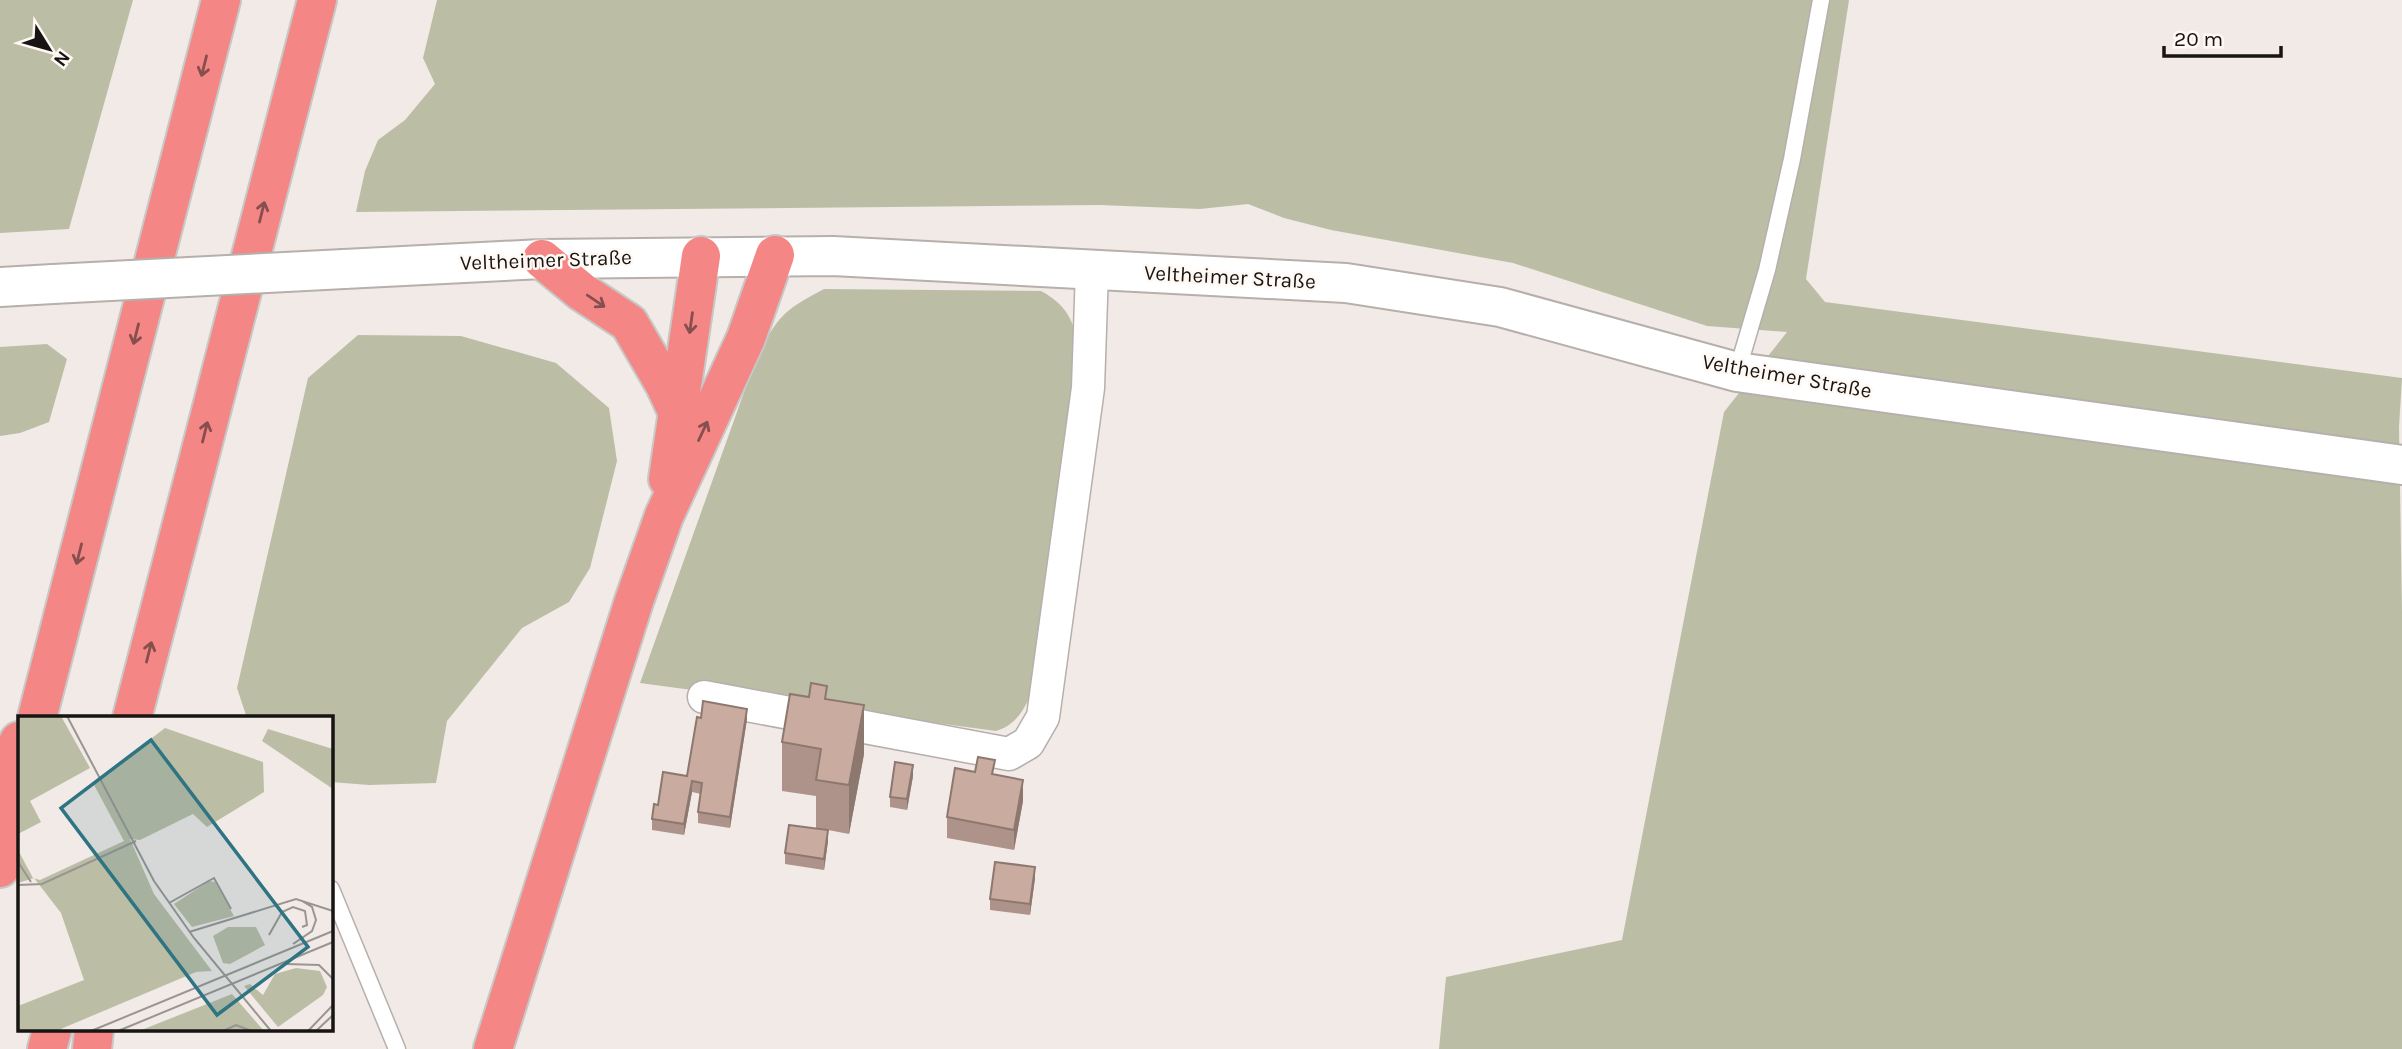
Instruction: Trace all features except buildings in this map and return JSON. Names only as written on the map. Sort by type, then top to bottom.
[{"type":"highway","points":[[37,710],[221,0]]},
{"type":"highway","points":[[133,716],[317,0]]},
{"type":"highway","points":[[493,1049],[634,601],[664,516],[746,338],[775,255]]},
{"type":"highway","points":[[664,516],[701,256]]},
{"type":"highway","points":[[542,259],[582,292],[629,323],[677,411]]},
{"type":"highway","points":[[0,779],[18,743]]},
{"type":"highway","points":[[0,867],[18,795]]},
{"type":"highway","points":[[47,1049],[51,1032]]},
{"type":"main road","name":"Veltheimer Straße","points":[[0,287],[542,259],[775,255],[1346,283],[1500,307],[1737,372],[2402,465]]},
{"type":"street","points":[[704,697],[1009,754],[1028,743],[1043,717],[1088,388],[1092,270]]},
{"type":"lane","points":[[1737,372],[1767,270],[1792,159],[1821,0]]},
{"type":"lane","points":[[332,891],[397,1049]]},
{"type":"green space","points":[[0,0],[133,0],[69,229],[0,233]]},
{"type":"green space","points":[[437,0],[1849,0],[1806,279],[1825,302],[2402,378],[2399,427],[2402,612],[2402,1049],[1439,1049],[1446,977],[1622,940],[1724,412],[1787,332],[1707,326],[1513,263],[1331,230],[1284,218],[1248,204],[1200,209],[1100,205],[356,212],[365,171],[378,140],[405,120],[435,84],[423,58]]},
{"type":"green space","points":[[824,289],[1041,291],[1059,304],[1070,318],[1080,357],[1033,689],[1019,715],[1009,725],[996,731],[640,683],[757,356],[783,315]]},
{"type":"green space","points":[[358,335],[461,336],[556,363],[609,408],[617,461],[590,568],[569,602],[522,628],[447,721],[436,783],[369,785],[332,782],[332,716],[246,716],[237,688],[308,378]]},
{"type":"green space","points":[[47,344],[67,359],[49,422],[20,433],[0,436],[0,347]]}]
